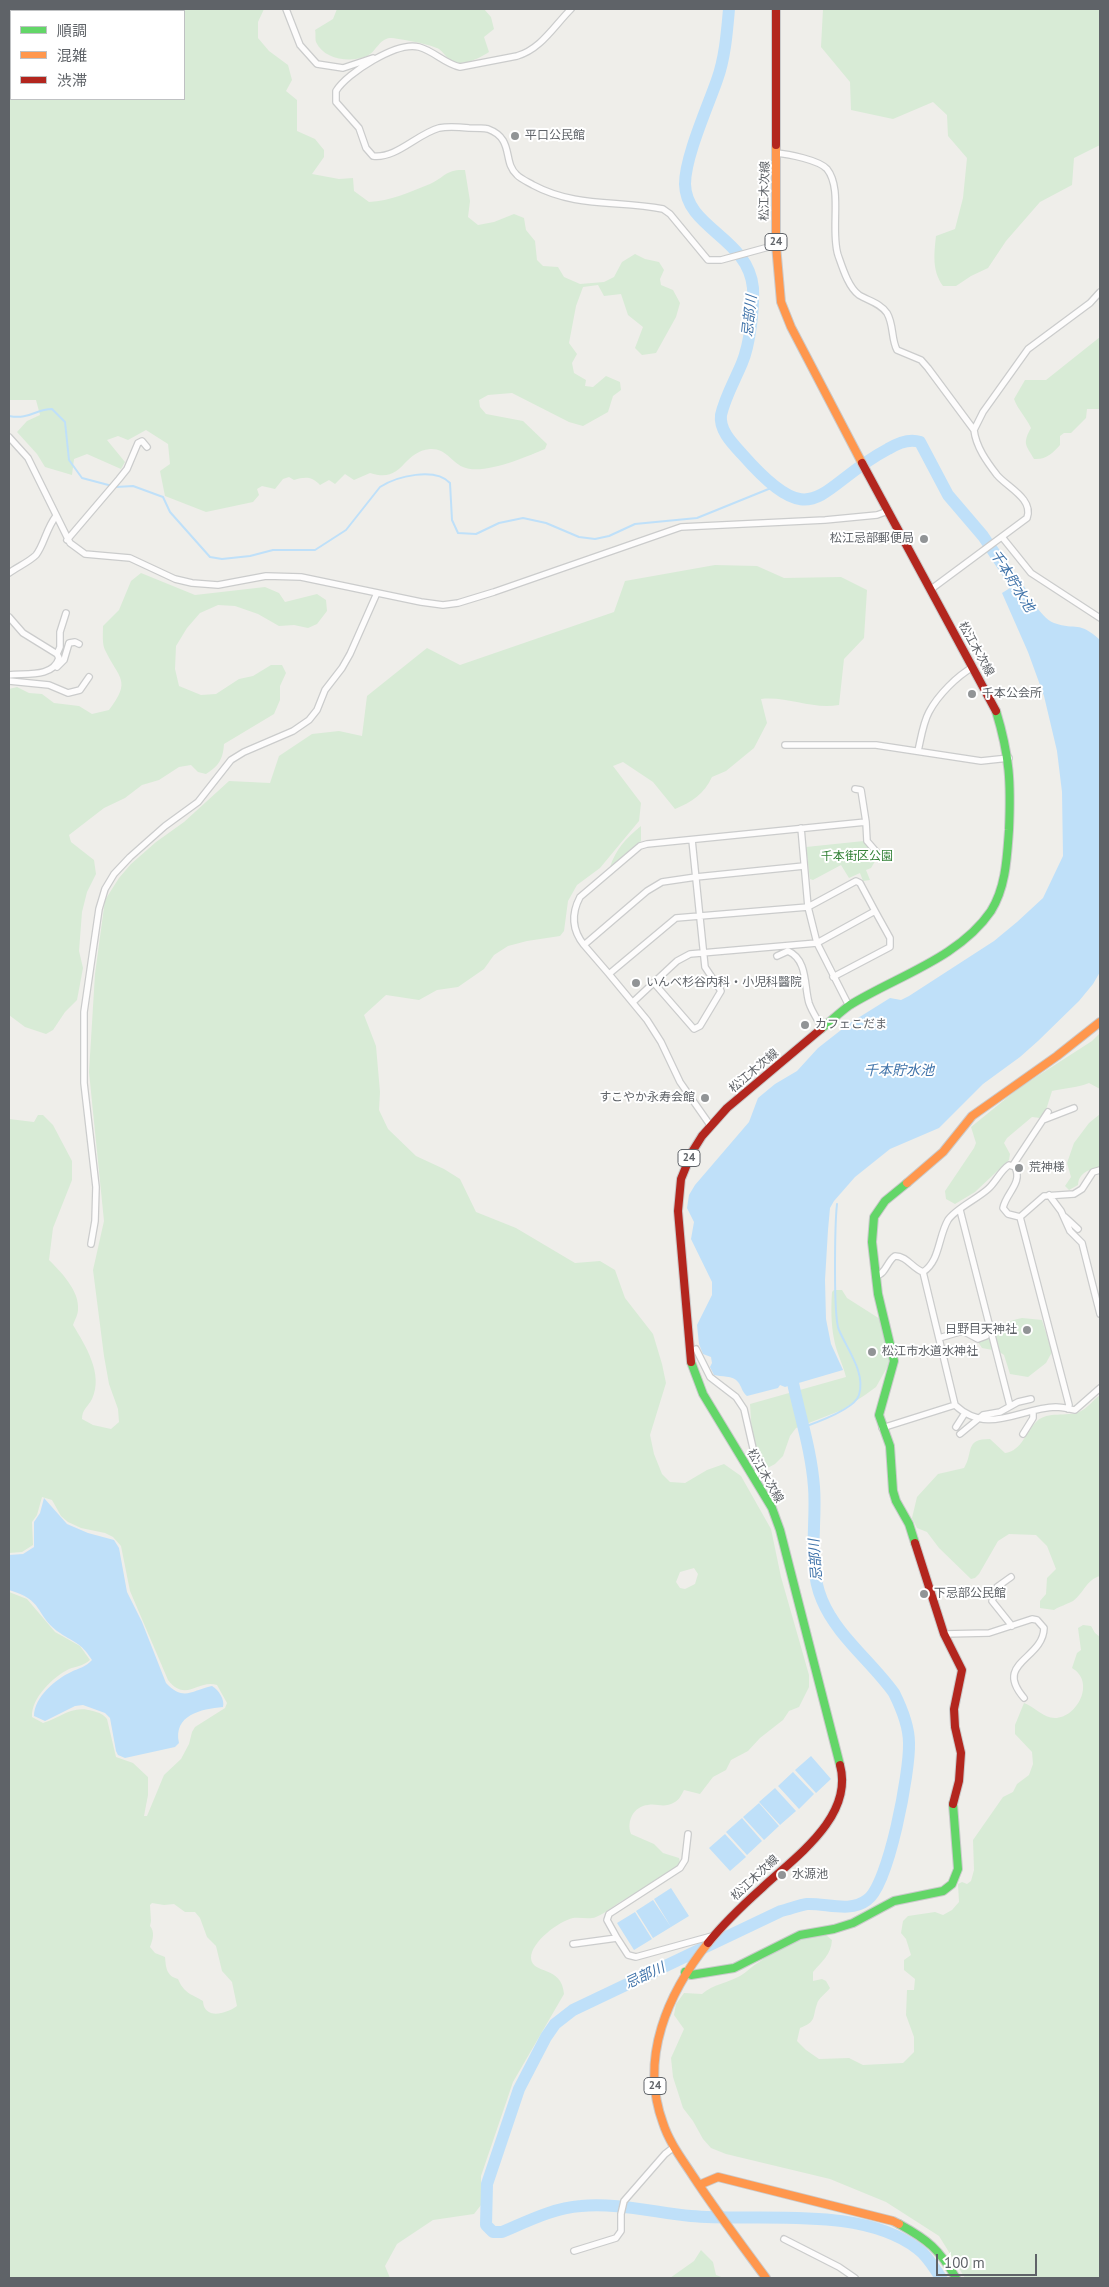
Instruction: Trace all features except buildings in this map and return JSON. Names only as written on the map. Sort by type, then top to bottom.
[{"type":"main road","name":"松江木次線","points":[[766,2278],[699,2185],[674,2147],[662,2124],[656,2094],[654,2065],[656,2042],[670,1996],[687,1969],[709,1940],[747,1900],[821,1832],[836,1811],[842,1789],[843,1776],[786,1552],[772,1508],[703,1394],[693,1370],[687,1340],[678,1194],[692,1152],[710,1126],[727,1108],[849,1006],[955,947],[979,925],[991,910],[999,893],[1007,864],[1011,783],[1009,758],[998,718],[973,667],[930,590],[791,327],[781,302],[776,245],[776,9]]},
{"type":"main road","points":[[687,1969],[691,1975],[734,1968],[800,1935],[845,1926],[861,1920],[894,1901],[943,1890],[952,1884],[958,1869],[953,1805],[961,1764],[954,1709],[962,1670],[944,1634],[909,1524],[896,1501],[893,1491],[890,1446],[882,1428],[880,1407],[894,1362],[879,1302],[872,1226],[880,1206],[942,1152],[972,1116],[1064,1051],[1100,1022]]},
{"type":"main road","points":[[699,2185],[718,2177],[893,2221],[926,2239],[947,2263],[956,2278]]},
{"type":"street","points":[[286,9],[300,45],[317,64],[343,68],[386,55]]},
{"type":"street","points":[[572,9],[539,44],[517,56],[460,67],[453,66],[419,47],[400,48],[344,80],[336,91],[335,96],[339,107],[359,128],[366,148],[373,156],[380,156],[397,150],[439,128],[490,130],[503,140],[508,147],[510,165],[516,174],[538,187],[570,200],[663,209],[670,214],[708,260],[716,261],[776,245]]},
{"type":"street","points":[[776,153],[816,163],[828,170],[835,190],[836,244],[852,286],[860,296],[883,308],[890,320],[897,350],[921,360],[974,430],[976,442],[991,467],[1022,498],[1028,508],[1027,518],[930,590]]},
{"type":"street","points":[[974,430],[980,416],[1028,349],[1085,306],[1100,292]]},
{"type":"street","points":[[9,437],[28,458],[68,540],[74,548],[85,554],[130,558],[175,579],[192,583],[218,584],[281,576],[301,577],[431,604],[458,603],[681,528],[825,520],[877,515],[888,511]]},
{"type":"street","points":[[68,540],[110,491],[126,469],[138,443],[142,441],[147,447]]},
{"type":"street","points":[[9,573],[34,556],[41,545],[46,530],[56,516]]},
{"type":"street","points":[[1000,538],[1031,573],[1100,618]]},
{"type":"street","points":[[90,1244],[95,1221],[96,1194],[84,1083],[84,1020],[95,932],[106,889],[114,874],[130,857],[165,826],[198,802],[231,760],[244,752],[286,735],[310,720],[317,710],[325,690],[350,654],[377,593]]},
{"type":"street","points":[[57,654],[60,647],[60,632],[66,612]]},
{"type":"street","points":[[9,617],[22,633],[57,654],[59,660],[52,669]]},
{"type":"street","points":[[9,676],[44,672],[58,667],[64,660],[70,643],[75,642],[79,644]]},
{"type":"street","points":[[918,750],[928,714],[933,706],[963,673],[973,667]]},
{"type":"street","points":[[9,676],[49,685],[68,693],[80,690],[89,677]]},
{"type":"street","points":[[785,745],[876,745],[918,750],[981,762],[1009,758]]},
{"type":"street","points":[[855,789],[861,790],[863,796],[867,841],[880,856]]},
{"type":"street","points":[[710,1126],[680,1082],[661,1042],[633,1002],[576,934],[574,927],[576,905],[580,897],[640,846],[866,822]]},
{"type":"street","points":[[801,828],[808,907],[817,943],[849,1006]]},
{"type":"street","points":[[654,983],[694,1029],[700,1026],[721,991],[707,973],[703,951],[692,840]]},
{"type":"street","points":[[584,944],[654,886],[670,880],[804,866]]},
{"type":"street","points":[[610,974],[671,920],[700,915],[808,907],[856,881],[860,883],[890,938],[890,947],[833,977]]},
{"type":"street","points":[[633,1002],[683,957],[703,951],[817,943],[875,911]]},
{"type":"street","points":[[777,956],[788,950],[800,963],[807,982],[809,1002],[822,1028]]},
{"type":"street","points":[[1042,1120],[1074,1108]]},
{"type":"street","points":[[923,1272],[932,1266],[948,1220],[991,1187],[1004,1168],[1013,1165],[1048,1112]]},
{"type":"street","points":[[1013,1165],[1017,1170],[1018,1176],[1014,1190],[1004,1208],[1008,1214],[1020,1217]]},
{"type":"street","points":[[1020,1217],[1036,1202],[1049,1196],[1074,1194],[1082,1189],[1093,1172],[1100,1170]]},
{"type":"street","points":[[1049,1196],[1063,1215],[1078,1229]]},
{"type":"street","points":[[960,1210],[1010,1406]]},
{"type":"street","points":[[1063,1215],[1070,1231],[1082,1243],[1100,1314]]},
{"type":"street","points":[[1020,1217],[1069,1405],[1068,1409]]},
{"type":"street","points":[[876,1276],[884,1271],[888,1262],[895,1256],[904,1258],[913,1268],[923,1272]]},
{"type":"street","points":[[923,1272],[955,1405],[965,1413],[979,1418],[995,1420],[1055,1407],[1078,1408],[1100,1388]]},
{"type":"street","points":[[940,1338],[962,1331],[978,1339],[986,1336]]},
{"type":"street","points":[[696,1349],[710,1377],[736,1397],[744,1408],[758,1470],[755,1478]]},
{"type":"street","points":[[960,1434],[979,1418],[1000,1412],[1010,1406],[1031,1399]]},
{"type":"street","points":[[882,1428],[955,1405]]},
{"type":"street","points":[[1023,1434],[1033,1418],[1033,1412]]},
{"type":"street","points":[[956,1427],[965,1413]]},
{"type":"street","points":[[1011,1577],[997,1587],[992,1602],[1012,1626]]},
{"type":"street","points":[[944,1634],[989,1633],[1032,1619],[1037,1620],[1044,1628],[1038,1645],[1017,1666],[1014,1674],[1013,1680],[1024,1698]]},
{"type":"street","points":[[688,1834],[685,1860],[680,1868],[608,1914],[607,1920],[628,1955],[632,1957],[709,1940]]},
{"type":"street","points":[[573,1944],[617,1938]]},
{"type":"street","points":[[574,2251],[616,2238],[621,2231],[621,2214],[624,2201],[665,2154],[674,2147]]},
{"type":"street","points":[[784,2239],[839,2267],[855,2278]]},
{"type":"green space","points":[[9,9],[264,9],[258,22],[258,38],[269,51],[288,65],[292,80],[286,91],[297,100],[297,131],[315,139],[324,150],[324,157],[312,174],[339,179],[353,178],[354,191],[369,202],[400,196],[430,184],[450,172],[465,170],[470,201],[468,217],[478,225],[494,222],[514,214],[524,218],[526,230],[535,241],[537,260],[543,266],[558,267],[564,277],[580,284],[604,282],[614,277],[622,262],[635,254],[645,259],[659,262],[664,270],[660,279],[661,285],[673,290],[680,303],[676,317],[656,353],[642,355],[635,348],[643,327],[628,315],[621,294],[604,296],[598,285],[583,287],[576,306],[569,343],[577,354],[572,363],[574,373],[586,380],[585,386],[593,387],[606,376],[620,382],[621,390],[613,396],[608,412],[583,426],[569,422],[512,393],[488,395],[479,400],[480,407],[486,414],[523,421],[547,444],[545,449],[504,464],[471,469],[463,467],[440,451],[430,449],[420,451],[390,474],[370,473],[354,480],[345,474],[335,484],[329,480],[320,485],[311,479],[294,480],[289,477],[283,479],[275,489],[262,486],[257,489],[259,495],[253,502],[206,512],[165,496],[160,471],[170,464],[168,444],[146,430],[128,440],[118,436],[107,440],[125,462],[121,469],[87,454],[74,459],[72,475],[45,467],[37,454],[17,432],[27,421],[40,415],[36,400],[9,400]]},
{"type":"green space","points":[[337,9],[484,9],[491,17],[494,29],[484,37],[489,52],[464,63],[454,62],[436,47],[390,38],[380,43],[367,56],[353,59],[338,58],[325,53],[320,48],[316,41],[315,30],[333,19]]},
{"type":"green space","points":[[823,9],[1100,9],[1100,145],[1074,158],[1072,185],[1040,202],[1006,241],[988,268],[956,286],[943,286],[935,268],[936,236],[955,229],[963,198],[967,158],[948,136],[947,115],[933,102],[893,119],[851,110],[850,82],[821,47]]},
{"type":"green space","points":[[1100,337],[1100,409],[1087,409],[1086,418],[1071,433],[1064,433],[1060,436],[1060,445],[1055,451],[1046,457],[1034,459],[1026,444],[1031,428],[1014,399],[1025,380],[1046,380]]},
{"type":"green space","points":[[715,565],[757,566],[784,578],[841,577],[867,590],[864,638],[844,659],[839,705],[820,706],[781,699],[761,699],[767,723],[754,748],[726,771],[712,777],[697,797],[675,809],[653,782],[623,762],[613,766],[641,803],[639,821],[600,868],[577,885],[568,901],[564,931],[560,936],[508,946],[494,955],[484,969],[458,987],[437,990],[419,1000],[386,995],[364,1015],[376,1046],[380,1092],[379,1110],[388,1129],[416,1156],[460,1179],[476,1212],[516,1228],[575,1263],[600,1261],[615,1270],[625,1298],[653,1334],[662,1364],[666,1383],[650,1435],[654,1454],[662,1474],[670,1482],[685,1483],[707,1470],[724,1464],[741,1476],[771,1529],[781,1577],[809,1675],[809,1687],[799,1707],[789,1711],[783,1720],[760,1738],[748,1751],[731,1760],[726,1770],[713,1777],[700,1794],[684,1790],[678,1800],[671,1804],[643,1806],[632,1815],[630,1819],[631,1834],[654,1844],[663,1853],[679,1858],[681,1867],[673,1874],[625,1899],[596,1917],[573,1918],[561,1923],[547,1933],[536,1945],[531,1958],[533,1963],[536,1967],[553,1974],[558,1979],[564,1994],[513,2082],[481,2176],[481,2205],[474,2214],[433,2220],[397,2244],[385,2266],[390,2278],[9,2278],[9,1592],[27,1599],[55,1632],[80,1646],[90,1660],[56,1677],[39,1696],[35,1703],[32,1717],[43,1723],[67,1712],[79,1710],[93,1711],[104,1716],[107,1719],[116,1757],[133,1763],[148,1777],[148,1795],[144,1816],[147,1816],[164,1775],[181,1759],[195,1727],[225,1708],[227,1703],[217,1685],[210,1684],[181,1690],[174,1687],[168,1680],[130,1591],[121,1546],[113,1537],[105,1533],[81,1528],[68,1522],[61,1516],[52,1500],[42,1497],[37,1515],[32,1522],[33,1545],[22,1552],[9,1553],[9,1119],[34,1122],[38,1115],[43,1115],[53,1125],[72,1161],[72,1180],[53,1228],[49,1260],[73,1289],[78,1303],[78,1312],[73,1325],[92,1360],[96,1380],[95,1389],[82,1419],[93,1425],[111,1429],[119,1422],[118,1409],[109,1384],[104,1356],[93,1270],[104,1221],[89,1072],[95,974],[105,900],[119,878],[131,864],[156,842],[184,822],[229,781],[270,783],[279,756],[312,734],[339,731],[362,736],[367,696],[427,648],[460,665],[614,612],[625,581]],"holes":[[[694,1568],[698,1574],[695,1584],[685,1589],[680,1588],[676,1582],[680,1572]],[[152,1903],[174,1904],[185,1912],[195,1912],[200,1918],[207,1937],[216,1946],[222,1971],[232,1982],[237,2006],[222,2013],[211,2013],[204,2007],[203,2001],[188,1993],[178,1979],[171,1976],[166,1968],[165,1957],[155,1953],[150,1947],[153,1936],[150,1926],[150,1905]]]},
{"type":"green space","points":[[141,573],[195,595],[265,587],[279,593],[285,602],[317,594],[326,600],[327,611],[317,624],[308,628],[294,625],[279,626],[258,614],[235,606],[218,605],[200,613],[187,628],[176,646],[175,669],[179,686],[201,695],[216,694],[239,679],[253,676],[271,665],[282,665],[286,673],[280,686],[280,700],[274,714],[224,744],[220,762],[206,774],[198,772],[191,765],[179,767],[159,780],[142,785],[125,798],[104,808],[69,835],[71,842],[94,860],[96,874],[87,892],[82,912],[79,951],[83,968],[77,1000],[65,1012],[53,1030],[46,1034],[25,1027],[9,1015],[9,689],[17,687],[29,693],[42,694],[54,703],[79,706],[92,714],[109,710],[116,700],[122,685],[104,648],[103,626],[119,610],[131,581]]},
{"type":"green space","points":[[641,826],[641,841],[610,867],[622,844]]},
{"type":"green space","name":"千本街区公園","points":[[864,841],[877,858],[871,868],[866,870],[870,880],[863,881],[860,873],[849,878],[841,865],[813,880],[810,879],[806,847]]},
{"type":"green space","points":[[1100,1033],[1100,1089],[1089,1083],[1052,1091],[1046,1110],[1040,1118],[1032,1117],[1007,1138],[1004,1143],[1010,1154],[1009,1160],[975,1192],[955,1204],[946,1199],[945,1191],[976,1143],[971,1127],[1019,1088],[1092,1041]]},
{"type":"green space","points":[[1100,1114],[1100,1167],[1082,1174],[1078,1185],[1069,1190],[1065,1186],[1071,1177],[1067,1163],[1074,1143],[1089,1123]]},
{"type":"green space","points":[[834,1290],[842,1290],[847,1298],[880,1319],[889,1347],[889,1364],[876,1387],[865,1395],[842,1410],[796,1428],[790,1436],[783,1456],[775,1464],[762,1471],[752,1436],[750,1404],[846,1377],[836,1349],[833,1333],[831,1304],[832,1292]]},
{"type":"green space","points":[[1022,1318],[1042,1320],[1052,1352],[1046,1363],[1028,1377],[1010,1374],[1004,1355],[998,1351],[982,1348],[978,1342],[982,1332],[1006,1322]]},
{"type":"green space","points":[[1100,1395],[1100,1576],[1091,1580],[1073,1601],[1054,1610],[1040,1608],[1040,1601],[1046,1594],[1047,1578],[1056,1569],[1047,1546],[1036,1535],[1009,1534],[998,1541],[979,1574],[971,1579],[939,1548],[927,1532],[917,1528],[912,1518],[917,1497],[938,1474],[964,1468],[971,1448],[976,1441],[990,1439],[1005,1453],[1011,1451],[1020,1445],[1033,1425],[1041,1418],[1079,1412]]},
{"type":"green space","points":[[1083,1625],[1091,1626],[1100,1637],[1100,2278],[965,2278],[939,2236],[886,2202],[830,2179],[726,2154],[711,2148],[683,2108],[673,2077],[671,2058],[684,2029],[674,2015],[676,2004],[684,1993],[702,1994],[711,1988],[740,1976],[782,1947],[808,1937],[826,1935],[832,1940],[830,1950],[826,1958],[813,1972],[813,1981],[822,1979],[826,1981],[830,1988],[820,1998],[812,2021],[800,2028],[797,2041],[819,2059],[849,2058],[863,2065],[903,2063],[914,2052],[914,2037],[906,2015],[907,1990],[914,1990],[915,1979],[904,1970],[904,1960],[911,1955],[906,1939],[901,1933],[903,1921],[908,1916],[935,1912],[943,1915],[952,1910],[959,1902],[958,1884],[962,1882],[967,1884],[971,1881],[974,1870],[973,1840],[1003,1797],[1013,1792],[1017,1784],[1029,1775],[1033,1764],[1032,1752],[1015,1734],[1015,1725],[1024,1703],[1051,1718],[1055,1718],[1070,1712],[1081,1698],[1083,1682],[1079,1674],[1072,1668],[1077,1653],[1081,1650],[1078,1628]]},
{"type":"green space","points":[[701,2250],[713,2262],[716,2275],[724,2278],[670,2278],[694,2261]]},
{"type":"water","name":"千本貯水池","points":[[1016,574],[1033,602],[1049,620],[1062,625],[1082,628],[1100,640],[1100,972],[1079,1001],[1038,1041],[1020,1057],[983,1084],[939,1128],[890,1149],[855,1177],[834,1201],[830,1208],[828,1230],[825,1280],[826,1319],[831,1344],[843,1370],[785,1387],[780,1385],[778,1388],[747,1396],[736,1380],[730,1377],[714,1375],[710,1367],[712,1363],[711,1357],[703,1354],[699,1344],[697,1325],[712,1295],[712,1282],[691,1239],[694,1222],[687,1208],[689,1195],[695,1185],[749,1122],[758,1098],[775,1084],[797,1071],[818,1048],[850,1023],[890,998],[901,1000],[909,996],[994,941],[1043,898],[1063,856],[1062,792],[1057,751],[1044,696],[1028,652],[1002,593],[1010,588],[1006,582]]},
{"type":"water","points":[[44,1498],[67,1524],[88,1533],[114,1540],[119,1548],[127,1592],[142,1622],[166,1683],[172,1689],[183,1693],[212,1686],[221,1695],[223,1707],[198,1712],[184,1720],[178,1733],[179,1743],[175,1747],[125,1758],[118,1755],[116,1751],[110,1718],[105,1713],[83,1705],[75,1706],[45,1721],[34,1716],[38,1702],[53,1684],[92,1660],[80,1646],[50,1625],[34,1603],[28,1598],[9,1590],[9,1555],[23,1554],[34,1547],[34,1522],[40,1513]]},
{"type":"water","points":[[811,1756],[831,1779],[816,1793],[795,1770]]},
{"type":"water","points":[[793,1772],[814,1794],[799,1809],[778,1786]]},
{"type":"water","points":[[775,1788],[796,1811],[780,1825],[759,1802]]},
{"type":"water","points":[[759,1803],[779,1826],[764,1840],[743,1817]]},
{"type":"water","points":[[742,1818],[762,1841],[747,1855],[726,1832]]},
{"type":"water","points":[[725,1834],[746,1857],[730,1871],[709,1848]]},
{"type":"water","points":[[671,1888],[689,1916],[671,1927],[654,1899]]},
{"type":"water","points":[[653,1900],[671,1927],[653,1938],[636,1911]]},
{"type":"water","points":[[635,1912],[652,1939],[634,1950],[617,1923]]},
{"type":"waterway","name":"忌部川","points":[[729,9],[722,63],[693,146],[685,184],[688,199],[695,212],[740,257],[749,271],[753,288],[752,316],[747,346],[721,415],[724,431],[734,445],[767,479],[786,494],[802,499],[816,497],[830,489],[864,464],[896,445],[908,441],[920,442],[948,495],[983,536],[1020,591]]},
{"type":"waterway","points":[[9,416],[22,417],[46,409],[52,409],[65,422],[69,460],[82,478],[116,487],[133,486],[163,497],[170,512],[210,557],[222,559],[250,556],[273,550],[315,550],[346,530],[380,487],[396,479],[416,475],[435,475],[450,483],[452,520],[458,533],[476,534],[499,523],[523,518],[546,523],[579,537],[595,539],[609,536],[635,524],[697,518],[776,486]]},
{"type":"waterway","points":[[804,1427],[844,1410],[859,1395],[860,1378],[858,1370],[837,1322],[835,1269],[837,1204]]},
{"type":"waterway","name":"忌部川","points":[[790,1368],[807,1442],[814,1487],[814,1558],[817,1587],[828,1613],[836,1625],[894,1693],[908,1730],[908,1757],[902,1801],[897,1826],[883,1873],[875,1890],[867,1900],[860,1904],[846,1907],[807,1904],[781,1911],[573,2010],[555,2024],[546,2037],[519,2089],[487,2184],[486,2225],[493,2232],[502,2232],[560,2209],[594,2205],[691,2216],[809,2218],[839,2221],[868,2226],[895,2235],[922,2252],[941,2278]]},
{"type":"traffic: fast","points":[[821,1029],[850,1005],[945,954],[978,927],[996,902],[1005,872],[1010,813],[1007,756],[996,711]]},
{"type":"traffic: fast","points":[[907,1183],[885,1201],[874,1217],[872,1242],[878,1294],[894,1361],[879,1415],[890,1446],[893,1491],[896,1501],[909,1524],[915,1543]]},
{"type":"traffic: fast","points":[[691,1362],[703,1394],[772,1508],[780,1530],[840,1765]]},
{"type":"traffic: fast","points":[[685,1972],[691,1975],[734,1968],[800,1935],[834,1929],[853,1923],[894,1901],[943,1891],[952,1884],[958,1869],[953,1804]]},
{"type":"traffic: fast","points":[[899,2224],[932,2246],[956,2278]]},
{"type":"traffic: slow","points":[[776,145],[776,245],[781,302],[791,327],[862,463]]},
{"type":"traffic: slow","points":[[907,1183],[943,1152],[972,1116],[1057,1056],[1100,1022]]},
{"type":"traffic: slow","points":[[708,1943],[681,1983],[661,2027],[654,2074],[656,2099],[663,2123],[676,2150],[766,2278]]},
{"type":"traffic: slow","points":[[699,2185],[718,2177],[899,2224]]},
{"type":"traffic: jam","points":[[776,9],[776,145]]},
{"type":"traffic: jam","points":[[862,463],[996,711]]},
{"type":"traffic: jam","points":[[691,1362],[678,1211],[681,1179],[692,1152],[702,1136],[727,1108],[821,1029]]},
{"type":"traffic: jam","points":[[915,1543],[944,1634],[962,1670],[954,1709],[955,1727],[961,1753],[959,1781],[953,1804]]},
{"type":"traffic: jam","points":[[708,1943],[734,1914],[819,1834],[830,1819],[838,1802],[842,1784],[840,1765]]},
{"type":"place","name":"平口公民館","points":[[515,136]]},
{"type":"place","name":"松江忌部郵便局","points":[[924,539]]},
{"type":"place","name":"千本公会所","points":[[972,694]]},
{"type":"place","name":"いんべ杉谷内科・小児科醫院","points":[[636,983]]},
{"type":"place","name":"カフェこだま","points":[[805,1025]]},
{"type":"place","name":"すこやか永寿会館","points":[[705,1098]]},
{"type":"place","name":"荒神様","points":[[1019,1168]]},
{"type":"place","name":"日野目天神社","points":[[1027,1330]]},
{"type":"place","name":"松江市水道水神社","points":[[872,1352]]},
{"type":"place","name":"下忌部公民館","points":[[924,1594]]},
{"type":"place","name":"水源池","points":[[782,1875]]}]
